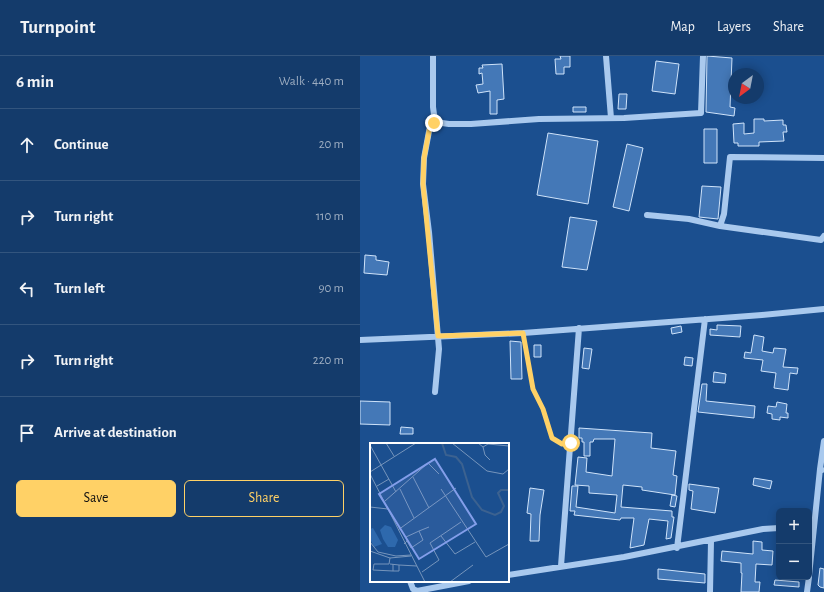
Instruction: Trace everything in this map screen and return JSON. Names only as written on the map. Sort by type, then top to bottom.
[{"type":"street","points":[[433,56],[433,107],[435,122]]},
{"type":"street","points":[[606,56],[611,118]]},
{"type":"street","points":[[435,392],[439,349],[423,184],[424,158],[430,126],[435,122],[449,124],[702,113],[703,56]]},
{"type":"street","points":[[720,226],[724,214],[730,156],[824,158]]},
{"type":"street","points":[[647,215],[689,219],[720,226],[821,240],[824,236]]},
{"type":"street","points":[[360,340],[523,333],[824,309]]},
{"type":"street","points":[[677,548],[705,319]]},
{"type":"street","points":[[561,566],[579,328]]},
{"type":"street","points":[[812,529],[822,470],[824,441]]},
{"type":"street","points":[[509,575],[677,548],[764,529],[776,528]]},
{"type":"street","points":[[710,592],[711,541]]},
{"type":"street","points":[[807,592],[809,580]]},
{"type":"street","points":[[410,582],[413,589],[421,591],[464,582]]},
{"type":"path","points":[[523,333],[533,389],[543,409],[552,438],[562,444],[571,443]]},
{"type":"building","points":[[560,56],[570,56],[570,67],[564,67],[564,74],[556,74],[555,59],[561,59]]},
{"type":"building","points":[[707,56],[732,58],[732,68],[728,68],[728,104],[730,104],[730,107],[735,108],[734,116],[706,112]]},
{"type":"building","points":[[656,61],[679,64],[675,94],[652,91]]},
{"type":"building","points":[[502,64],[504,99],[497,100],[497,114],[490,114],[490,91],[478,93],[476,85],[483,84],[482,73],[479,74],[479,68],[483,68],[482,65]]},
{"type":"building","points":[[619,94],[627,94],[626,109],[618,109]]},
{"type":"building","points":[[573,107],[586,107],[586,112],[573,112]]},
{"type":"building","points":[[754,119],[764,119],[764,121],[783,120],[783,125],[786,125],[787,132],[783,132],[784,141],[759,142],[759,146],[738,146],[738,143],[734,143],[733,124],[744,123],[744,134],[754,133]]},
{"type":"building","points":[[704,129],[717,129],[717,163],[704,163]]},
{"type":"building","points":[[548,133],[598,141],[588,204],[537,195]]},
{"type":"building","points":[[627,144],[643,148],[629,211],[613,207]]},
{"type":"building","points":[[702,186],[721,187],[718,219],[699,217]]},
{"type":"building","points":[[570,217],[597,221],[587,270],[562,267]]},
{"type":"building","points":[[365,255],[376,256],[376,260],[389,262],[387,275],[364,273]]},
{"type":"building","points":[[717,325],[741,326],[740,337],[710,335],[710,329],[717,330]]},
{"type":"building","points":[[681,326],[682,332],[672,334],[671,328]]},
{"type":"building","points":[[754,335],[764,337],[762,351],[773,353],[774,348],[786,349],[783,367],[798,368],[797,374],[790,373],[788,390],[774,388],[776,373],[761,371],[763,360],[744,358],[745,352],[751,353]]},
{"type":"building","points":[[510,341],[521,342],[522,379],[511,379]]},
{"type":"building","points":[[534,345],[541,345],[541,357],[534,357]]},
{"type":"building","points":[[584,348],[592,349],[589,369],[582,368]]},
{"type":"building","points":[[685,357],[693,358],[692,366],[684,365]]},
{"type":"building","points":[[714,372],[726,374],[725,383],[713,382]]},
{"type":"building","points":[[702,384],[707,384],[706,401],[755,406],[754,418],[698,412]]},
{"type":"building","points":[[360,401],[390,402],[390,425],[360,424]]},
{"type":"building","points":[[777,402],[787,404],[786,413],[788,413],[788,418],[780,417],[780,420],[772,419],[772,414],[767,413],[768,406],[776,407]]},
{"type":"building","points":[[401,427],[413,428],[413,434],[400,434]]},
{"type":"building","points":[[579,428],[652,433],[651,448],[676,451],[673,475],[677,476],[675,495],[642,490],[642,487],[623,485],[621,507],[672,511],[672,517],[674,517],[671,538],[666,539],[668,521],[649,519],[644,545],[630,548],[634,518],[621,518],[620,520],[574,515],[575,511],[570,511],[572,486],[578,486],[576,507],[615,513],[617,495],[589,493],[589,486],[575,485],[578,457],[587,458],[586,472],[612,476],[615,439],[594,439],[593,442],[590,442],[590,456],[584,456],[584,442],[582,442],[582,438],[579,438]]},
{"type":"building","points":[[754,478],[772,481],[770,489],[753,485]]},
{"type":"building","points":[[689,484],[719,488],[715,513],[691,509],[693,491],[689,490]]},
{"type":"building","points":[[530,488],[544,490],[540,515],[539,541],[530,541],[531,514],[527,513]]},
{"type":"building","points":[[672,495],[677,496],[675,507],[670,506]]},
{"type":"building","points":[[753,541],[762,542],[762,550],[773,551],[772,565],[756,564],[755,582],[760,582],[759,592],[741,592],[741,563],[721,561],[722,551],[753,554]]},
{"type":"building","points":[[820,568],[824,569],[824,588],[818,585]]},
{"type":"building","points":[[658,569],[705,574],[705,583],[658,579]]},
{"type":"building","points":[[775,580],[799,582],[799,587],[774,585]]},
{"type":"route","points":[[434,123],[430,126],[424,158],[423,184],[429,232],[438,336],[523,333],[533,389],[543,409],[552,438],[562,444],[571,443]]}]
